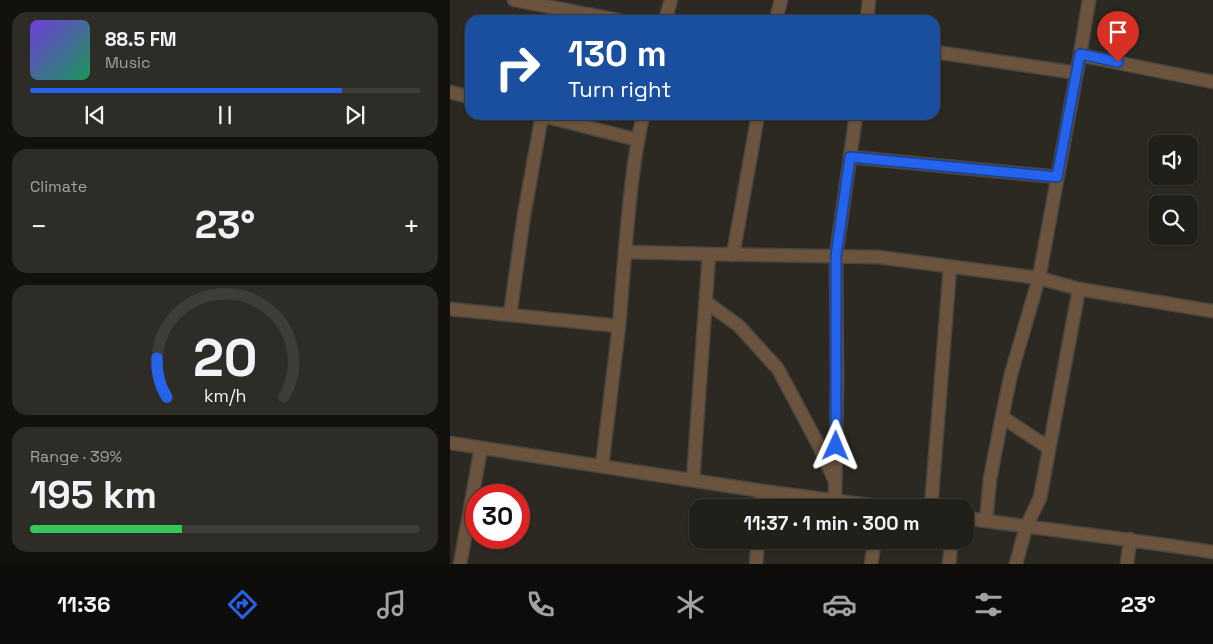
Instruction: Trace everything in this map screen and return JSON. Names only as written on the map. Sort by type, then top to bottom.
[{"type":"street","points":[[514,0],[592,15]]},
{"type":"street","points":[[666,15],[671,0]]},
{"type":"street","points":[[777,15],[781,0]]},
{"type":"street","points":[[868,15],[869,0]]},
{"type":"street","points":[[986,521],[990,479],[1011,374],[1039,278],[1089,0]]},
{"type":"street","points":[[940,53],[1077,73]]},
{"type":"street","points":[[1080,54],[1213,82]]},
{"type":"street","points":[[450,92],[465,96]]},
{"type":"street","points":[[510,315],[540,120]]},
{"type":"street","points":[[560,120],[638,140]]},
{"type":"street","points":[[602,466],[619,326],[630,194],[642,120]]},
{"type":"street","points":[[733,255],[757,120]]},
{"type":"street","points":[[835,499],[837,379],[836,256],[855,120]]},
{"type":"street","points":[[850,157],[1057,177]]},
{"type":"street","points":[[625,252],[878,257],[1039,278],[1079,290],[1213,311]]},
{"type":"street","points":[[693,480],[709,254]]},
{"type":"street","points":[[932,499],[950,267]]},
{"type":"street","points":[[1016,564],[1026,528],[1040,498],[1079,290]]},
{"type":"street","points":[[706,302],[740,326],[778,369],[835,480]]},
{"type":"street","points":[[450,309],[619,326]]},
{"type":"street","points":[[1002,417],[1049,448]]},
{"type":"street","points":[[450,443],[762,491],[827,499]]},
{"type":"street","points":[[460,564],[481,448]]},
{"type":"street","points":[[762,491],[762,499]]},
{"type":"street","points":[[974,519],[1026,528],[1130,539],[1213,552]]},
{"type":"street","points":[[1127,564],[1130,539]]},
{"type":"street","points":[[756,564],[757,549]]},
{"type":"street","points":[[871,564],[873,549]]},
{"type":"street","points":[[949,564],[951,549]]},
{"type":"route","points":[[836,446],[836,256],[850,157],[1057,177],[1080,54],[1118,62]]}]
